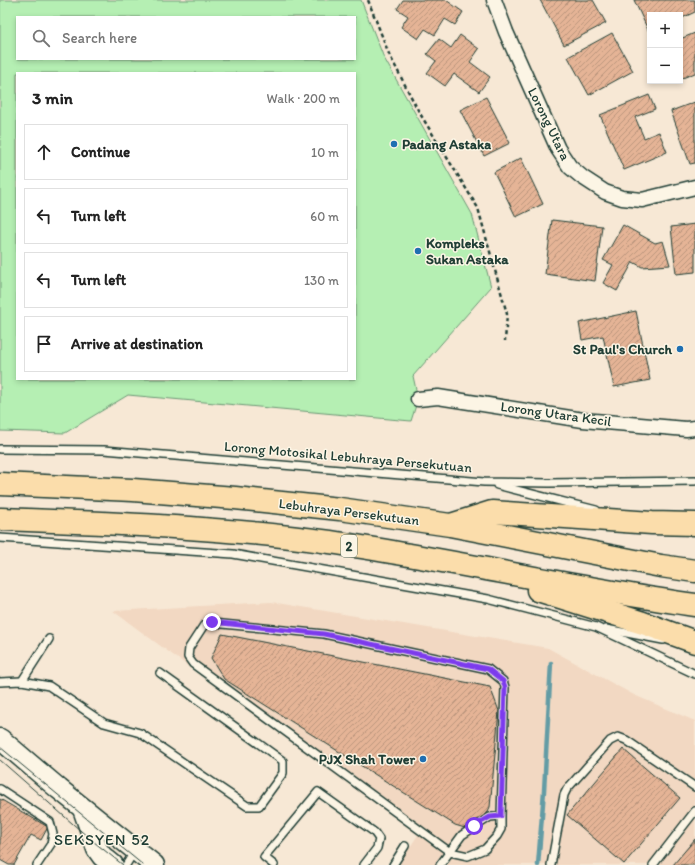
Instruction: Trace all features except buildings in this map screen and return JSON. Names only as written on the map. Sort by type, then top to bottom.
[{"type":"highway","name":"Lebuhraya Persekutuan","points":[[0,484],[134,490],[235,498],[340,509],[450,525],[661,566],[695,571]]},
{"type":"highway","points":[[450,525],[492,512],[652,523],[695,524]]},
{"type":"highway","name":"2","points":[[0,520],[121,524],[254,533],[331,542],[641,597],[695,605]]},
{"type":"highway","points":[[450,562],[643,622],[687,643]]},
{"type":"street","name":"Lorong Utara","points":[[494,0],[506,32],[558,149],[570,167],[605,192],[622,198],[642,200],[695,187]]},
{"type":"street","name":"Lorong Utara Kecil","points":[[418,399],[438,398],[583,420],[678,428],[695,428]]},
{"type":"street","points":[[0,739],[83,809],[112,836],[131,858],[154,865]]},
{"type":"street","points":[[83,809],[97,849],[104,859]]},
{"type":"lane","name":"Lorong Motosikal Lebuhraya Persekutuan","points":[[0,450],[104,450],[484,482],[549,483],[695,481]]},
{"type":"lane","points":[[484,482],[652,523]]},
{"type":"lane","points":[[0,538],[233,554],[488,599],[596,627],[672,642]]},
{"type":"lane","points":[[212,622],[324,634],[488,669],[503,681],[505,687],[501,816],[501,829],[497,836],[485,849],[468,856],[450,852],[193,664],[188,657],[189,648],[204,625],[212,622]]},
{"type":"lane","points":[[596,627],[695,674]]},
{"type":"lane","points":[[22,681],[49,639]]},
{"type":"lane","points":[[687,643],[695,646]]},
{"type":"lane","points":[[0,682],[22,681],[49,686],[104,722],[140,733],[247,806],[259,806],[283,773],[283,761],[160,673]]},
{"type":"lane","points":[[551,865],[564,795],[567,789],[610,741],[618,737],[626,740],[695,788]]},
{"type":"lane","points":[[0,789],[50,822],[53,834],[51,844],[37,865]]},
{"type":"lane","points":[[274,865],[264,857],[318,792],[374,832],[378,839],[376,848],[364,865]]},
{"type":"lane","points":[[653,865],[695,811]]},
{"type":"lane","points":[[440,865],[462,835],[490,817],[501,816]]},
{"type":"lane","points":[[393,865],[405,846]]},
{"type":"path","points":[[368,0],[389,54],[419,112],[478,208],[507,314],[505,341]]},
{"type":"shaded area","points":[[271,602],[548,648],[634,695],[695,721],[695,865],[398,865],[418,835],[113,611]]},
{"type":"green space","name":"Kompleks Sukan Astaka","points":[[0,0],[361,0],[384,58],[472,214],[491,287],[413,376],[418,399],[411,421],[128,395],[65,433],[0,431]]},
{"type":"waterway","points":[[538,865],[544,791],[551,663]]},
{"type":"tram line","points":[[0,747],[143,865]]},
{"type":"tram line","points":[[0,760],[89,838],[123,865]]},
{"type":"place","name":"Padang Astaka","points":[[394,144]]},
{"type":"place","name":"Kompleks Sukan Astaka","points":[[418,251]]},
{"type":"place","name":"St Paul's Church","points":[[680,349]]},
{"type":"place","name":"PJX Shah Tower","points":[[423,759]]},
{"type":"district","name":"SEKSYEN 52","points":[[102,839]]},
{"type":"route","points":[[212,622],[324,634],[488,669],[503,681],[505,687],[501,816],[490,817],[474,826]]}]
